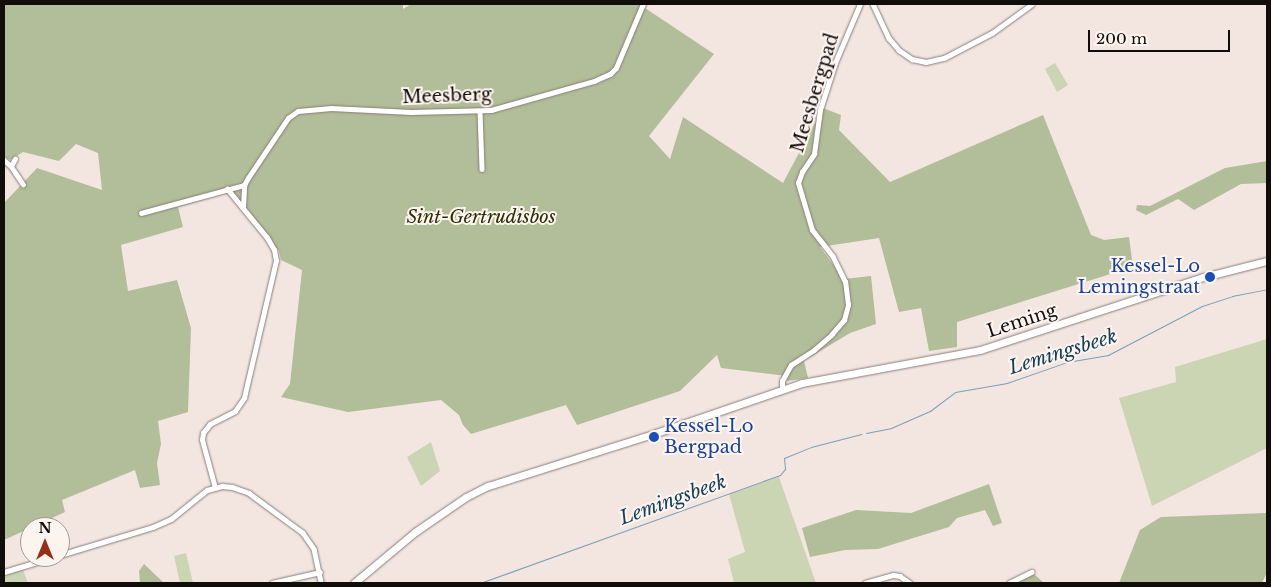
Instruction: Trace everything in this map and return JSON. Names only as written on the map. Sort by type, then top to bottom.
[{"type":"street","name":"Meesberg","points":[[244,185],[262,156],[293,115],[307,109],[411,112],[480,110],[501,108],[594,82],[610,74],[623,55],[643,4]]},
{"type":"street","name":"Meesbergpad","points":[[782,389],[782,381],[791,365],[831,336],[844,320],[848,305],[847,288],[841,273],[833,257],[812,230],[800,193],[799,178],[814,154],[818,119],[835,63],[860,4]]},
{"type":"street","points":[[873,4],[889,38],[899,50],[912,59],[926,62],[944,58],[992,33],[1032,4]]},
{"type":"street","points":[[480,110],[482,169]]},
{"type":"street","points":[[11,166],[15,159]]},
{"type":"street","points":[[4,160],[11,166],[24,184]]},
{"type":"street","points":[[141,213],[244,185],[243,207]]},
{"type":"street","points":[[215,488],[202,440],[203,433],[210,424],[235,411],[244,398],[276,261],[274,250],[243,207],[227,189]]},
{"type":"street","name":"Leming","points":[[354,583],[415,532],[477,491],[802,382],[990,348],[1204,276],[1267,261]]},
{"type":"street","points":[[70,552],[163,523],[200,494],[215,488],[232,487],[240,490],[289,521],[309,540],[322,583]]},
{"type":"street","points":[[4,572],[21,567]]},
{"type":"street","points":[[272,583],[320,572]]},
{"type":"street","points":[[1009,583],[1032,572]]},
{"type":"street","points":[[865,583],[894,575],[900,576],[910,583]]},
{"type":"green space","name":"Sint-Gertrudisbos","points":[[4,4],[403,4],[403,9],[411,4],[639,4],[714,54],[649,136],[670,159],[683,117],[783,183],[823,108],[841,115],[839,130],[890,182],[1043,115],[1091,235],[1104,240],[1129,237],[1133,267],[957,322],[957,347],[929,351],[921,308],[899,312],[879,238],[820,247],[844,279],[871,276],[876,324],[850,333],[804,361],[808,378],[787,381],[787,376],[721,368],[717,355],[680,391],[577,425],[566,405],[471,434],[463,425],[459,415],[441,400],[348,412],[281,397],[290,384],[302,270],[281,260],[279,251],[231,192],[178,207],[183,227],[121,245],[128,291],[177,280],[191,328],[188,412],[158,421],[161,444],[157,463],[160,485],[140,488],[135,470],[62,500],[65,512],[54,517],[20,517],[20,533],[4,540],[4,203],[37,168],[102,190],[98,153],[76,144],[59,161],[23,152],[10,160],[4,156]]},
{"type":"green space","points":[[1055,63],[1068,85],[1057,92],[1045,69]]},
{"type":"green space","points":[[1267,161],[1267,183],[1241,184],[1194,210],[1178,199],[1146,215],[1136,210],[1137,205],[1150,206],[1225,168]]},
{"type":"green space","points":[[1267,339],[1267,448],[1152,506],[1119,398],[1176,382],[1175,367]]},
{"type":"green space","points":[[431,442],[440,471],[421,486],[407,457]]},
{"type":"green space","points":[[779,477],[816,583],[734,583],[728,559],[745,552],[729,494]]},
{"type":"green space","points":[[989,484],[1002,523],[993,526],[985,510],[957,518],[949,527],[878,549],[845,550],[810,557],[802,528],[856,510],[911,513]]},
{"type":"green space","points":[[1267,513],[1267,572],[1262,583],[1119,583],[1140,530],[1161,517]]},
{"type":"green space","points":[[186,553],[193,583],[180,583],[174,556]]},
{"type":"green space","points":[[144,564],[164,583],[140,583],[139,571]]},
{"type":"green space","points":[[23,570],[28,583],[4,583],[4,575]]},
{"type":"green space","points":[[1034,574],[1044,583],[1016,583]]},
{"type":"waterway","name":"Lemingsbeek","points":[[866,433],[891,428],[930,411],[955,392],[1007,383],[1067,362],[1108,355],[1202,306],[1232,296],[1267,289]]},
{"type":"waterway","name":"Lemingsbeek","points":[[480,583],[780,475],[785,469],[784,458],[811,447],[861,434]]},
{"type":"place","name":"Kessel-Lo Lemingstraat","points":[[1210,277]]},
{"type":"place","name":"Kessel-Lo Bergpad","points":[[654,437]]}]
